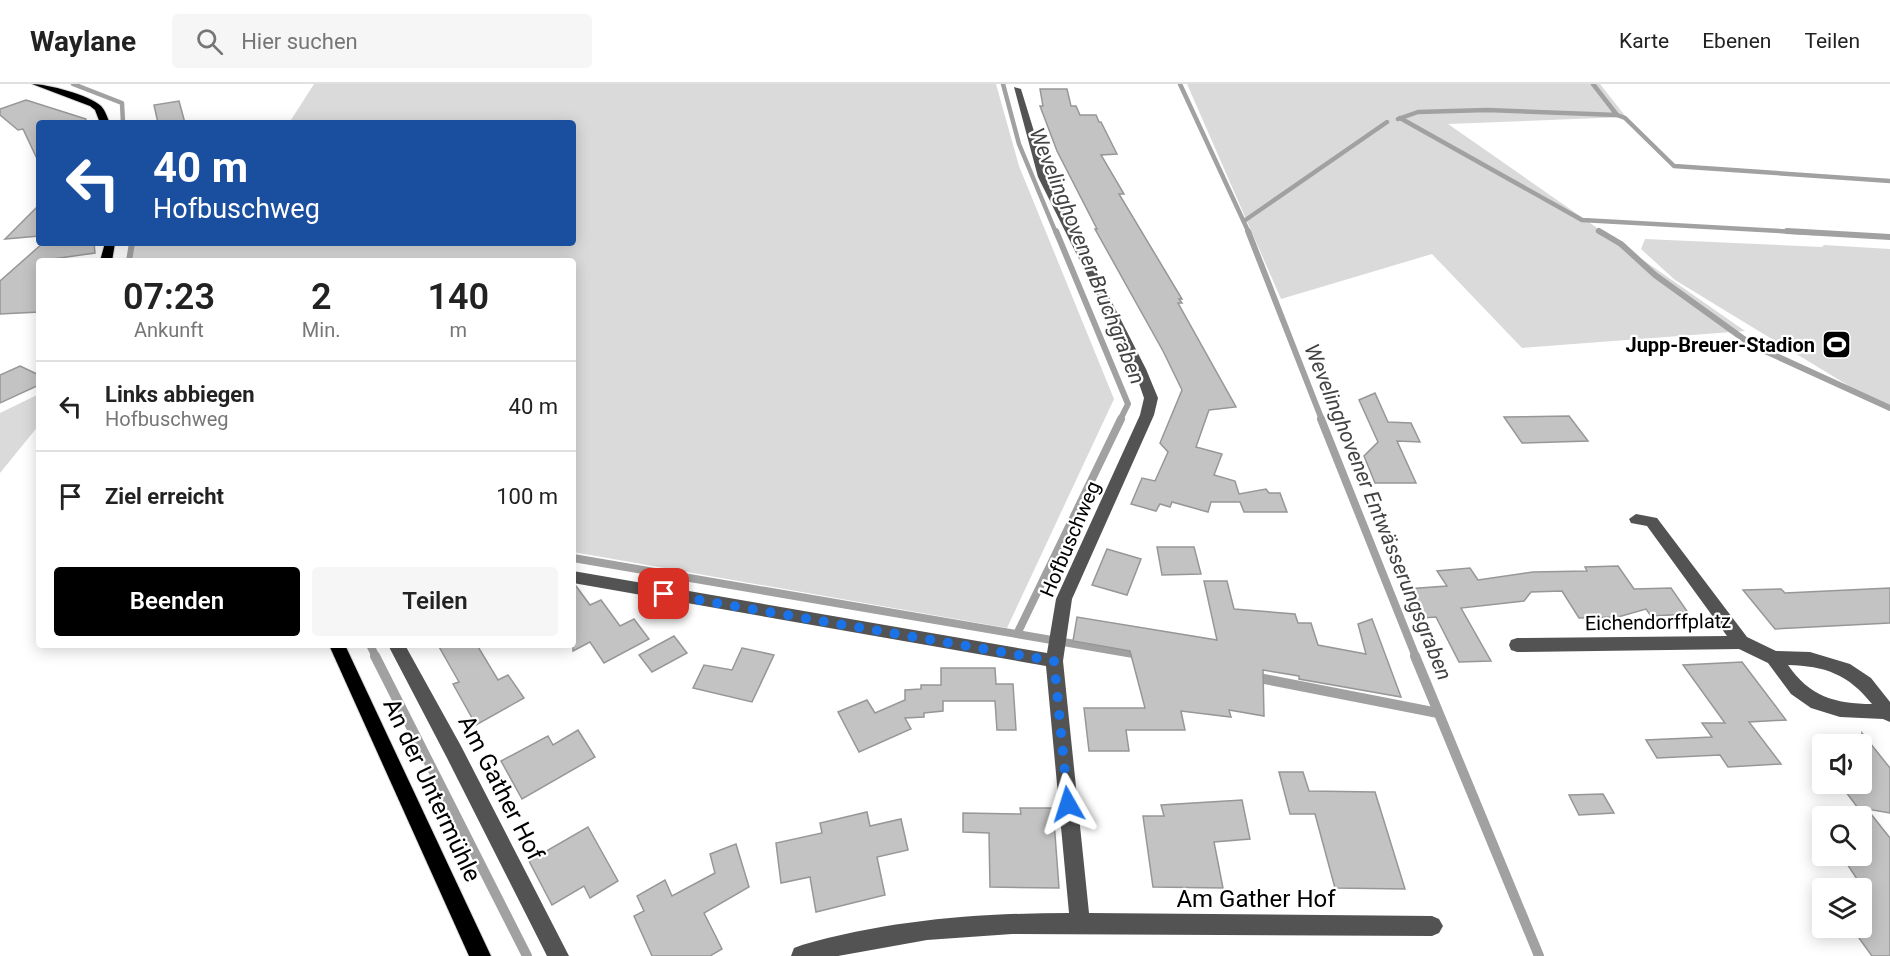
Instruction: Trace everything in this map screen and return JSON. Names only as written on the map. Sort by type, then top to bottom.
[{"type":"main road","points":[[36,84],[93,104],[99,109],[104,120]]},
{"type":"main road","name":"An der Untermühle","points":[[338,648],[480,956]]},
{"type":"street","name":"Hofbuschweg","points":[[1017,89],[1043,177],[1140,369],[1151,398],[1147,415],[1064,599],[1054,661]]},
{"type":"street","name":"Eichendorffplatz","points":[[1635,519],[1652,522],[1741,642]]},
{"type":"street","points":[[576,578],[1054,661],[1080,923]]},
{"type":"street","name":"Eichendorffplatz","points":[[1517,645],[1741,642]]},
{"type":"street","points":[[1741,642],[1774,658],[1810,659],[1844,669],[1865,683],[1889,713]]},
{"type":"street","name":"Am Gather Hof","points":[[398,648],[454,752],[558,956]]},
{"type":"street","points":[[1774,658],[1796,688],[1816,702],[1845,711],[1889,713]]},
{"type":"street","name":"Am Gather Hof","points":[[802,956],[858,939],[953,927],[1080,923],[1432,926]]},
{"type":"shaded area","points":[[314,84],[996,84],[1019,166],[1114,399],[1007,628],[576,553],[576,258],[132,258],[133,246],[576,246],[576,120],[291,120]]},
{"type":"shaded area","points":[[1187,84],[1600,84],[1626,117],[1448,124],[1745,331],[1522,348],[1432,254],[1281,299]]},
{"type":"shaded area","name":"Jupp-Breuer-Stadion","points":[[1645,239],[1890,249],[1890,411],[1675,280],[1641,249]]},
{"type":"shaded area","points":[[36,395],[36,429],[0,473],[0,413]]},
{"type":"building","points":[[1040,89],[1067,89],[1071,106],[1076,106],[1080,115],[1096,115],[1101,122],[1117,154],[1101,155],[1124,194],[1119,194],[1182,299],[1179,299],[1182,303],[1178,303],[1236,407],[1209,410],[1196,447],[1222,454],[1214,475],[1235,481],[1239,494],[1266,489],[1269,493],[1280,493],[1287,512],[1244,512],[1240,502],[1211,502],[1208,512],[1172,502],[1170,507],[1160,504],[1156,511],[1131,504],[1142,478],[1155,481],[1168,452],[1160,443],[1182,390],[1163,351],[1095,229],[1097,229],[1057,151],[1040,106],[1043,106]]},
{"type":"building","points":[[26,100],[86,119],[36,120],[36,157],[23,129],[18,130],[0,115],[0,109]]},
{"type":"building","points":[[179,101],[184,120],[157,120],[154,105]]},
{"type":"building","points":[[36,208],[36,236],[5,239]]},
{"type":"building","points":[[40,246],[94,246],[95,253],[60,258],[36,258],[36,312],[0,314],[0,281]]},
{"type":"building","points":[[20,366],[36,374],[36,386],[0,403],[0,375]]},
{"type":"building","points":[[1375,393],[1388,422],[1411,423],[1420,442],[1397,441],[1416,483],[1375,483],[1364,456],[1378,442],[1359,400]]},
{"type":"building","points":[[1569,416],[1588,441],[1522,443],[1504,417]]},
{"type":"building","points":[[1157,547],[1194,547],[1201,574],[1162,575]]},
{"type":"building","points":[[1107,549],[1141,559],[1127,595],[1092,585]]},
{"type":"building","points":[[1618,566],[1634,589],[1671,588],[1689,614],[1651,616],[1646,609],[1618,617],[1579,618],[1562,591],[1531,592],[1524,601],[1461,608],[1491,661],[1459,662],[1436,617],[1421,618],[1406,589],[1447,586],[1437,571],[1470,568],[1478,580],[1533,572],[1587,571],[1585,567]]},
{"type":"building","points":[[1204,581],[1227,581],[1234,609],[1295,614],[1298,623],[1311,623],[1318,645],[1366,654],[1358,624],[1372,619],[1401,697],[1299,679],[1299,676],[1263,670],[1264,716],[1229,710],[1231,717],[1181,711],[1185,730],[1126,730],[1129,751],[1089,751],[1084,708],[1145,708],[1130,651],[1073,641],[1077,617],[1217,640]]},
{"type":"building","points":[[576,586],[590,605],[601,600],[620,626],[634,619],[649,639],[604,663],[590,642],[573,651],[573,648],[576,648]]},
{"type":"building","points":[[1890,588],[1890,623],[1775,629],[1743,590],[1781,589],[1785,593]]},
{"type":"building","points":[[674,636],[687,653],[652,672],[639,655]]},
{"type":"building","points":[[440,648],[479,648],[498,680],[508,675],[524,698],[476,725],[453,684],[459,682]]},
{"type":"building","points":[[742,648],[774,655],[752,702],[693,688],[704,665],[732,670]]},
{"type":"building","points":[[1742,662],[1786,720],[1749,722],[1781,764],[1728,767],[1720,755],[1657,758],[1646,740],[1712,737],[1702,723],[1725,723],[1683,665]]},
{"type":"building","points":[[941,668],[995,668],[996,684],[1013,684],[1016,730],[997,730],[995,701],[943,701],[943,711],[924,713],[924,717],[905,718],[911,729],[859,752],[838,712],[867,700],[875,713],[905,700],[905,690],[921,689],[921,685],[941,685]]},
{"type":"building","points":[[578,730],[595,757],[522,799],[501,761],[548,736],[553,745]]},
{"type":"building","points":[[1872,746],[1890,768],[1890,813],[1872,810],[1872,806],[1856,806],[1847,794],[1872,794]]},
{"type":"building","points":[[1279,772],[1303,772],[1309,791],[1375,792],[1405,889],[1335,888],[1315,814],[1290,814]]},
{"type":"building","points":[[1603,794],[1614,813],[1579,815],[1569,795]]},
{"type":"building","points":[[1242,800],[1250,839],[1214,842],[1223,888],[1153,887],[1143,816],[1164,816],[1161,805]]},
{"type":"building","points":[[1020,808],[1053,808],[1059,888],[990,887],[989,833],[963,832],[963,813],[1021,814]]},
{"type":"building","points":[[867,812],[870,826],[901,819],[908,850],[877,857],[885,895],[816,912],[810,877],[781,883],[776,843],[822,833],[820,823]]},
{"type":"building","points":[[1872,815],[1890,838],[1890,956],[1872,956],[1859,938],[1872,938],[1872,878],[1856,878],[1848,866],[1872,866]]},
{"type":"building","points":[[588,827],[618,881],[590,898],[584,886],[552,905],[529,861]]},
{"type":"building","points":[[736,844],[749,887],[704,913],[722,949],[710,956],[652,956],[634,916],[644,911],[637,896],[665,880],[672,896],[715,873],[710,854]]},
{"type":"waterway","points":[[73,84],[122,103],[123,120]]},
{"type":"waterway","name":"Wevelinghovener Bruchgraben","points":[[1003,84],[1019,144],[1056,233]]},
{"type":"waterway","name":"Wevelinghovener Entwässerungsgraben","points":[[1180,84],[1249,233]]},
{"type":"waterway","points":[[1593,84],[1617,115]]},
{"type":"waterway","points":[[1400,118],[1418,112],[1487,110],[1617,115]]},
{"type":"waterway","points":[[1617,115],[1625,118],[1674,166],[1890,181]]},
{"type":"waterway","points":[[1400,118],[1582,220],[1814,233]]},
{"type":"waterway","points":[[1244,221],[1387,122]]},
{"type":"waterway","name":"Wevelinghovener Bruchgraben","points":[[1056,231],[1128,404],[1120,420]]},
{"type":"waterway","name":"Wevelinghovener Entwässerungsgraben","points":[[1248,231],[1322,420]]},
{"type":"waterway","points":[[1599,231],[1621,244],[1655,275],[1752,345],[1890,408]]},
{"type":"waterway","points":[[1787,231],[1890,237]]},
{"type":"waterway","points":[[130,258],[132,246]]},
{"type":"waterway","name":"Wevelinghovener Bruchgraben","points":[[1017,634],[1121,419]]},
{"type":"waterway","name":"Wevelinghovener Entwässerungsgraben","points":[[1321,419],[1416,657]]},
{"type":"waterway","points":[[576,559],[1139,655]]},
{"type":"waterway","points":[[372,648],[376,657]]},
{"type":"waterway","points":[[375,656],[527,956]]},
{"type":"waterway","name":"Wevelinghovener Entwässerungsgraben","points":[[1415,656],[1539,956]]},
{"type":"waterway","points":[[1254,677],[1438,713]]},
{"type":"place","name":"Jupp-Breuer-Stadion","points":[[1836,345]]},
{"type":"route","points":[[664,594],[1054,661],[1068,804]]}]
